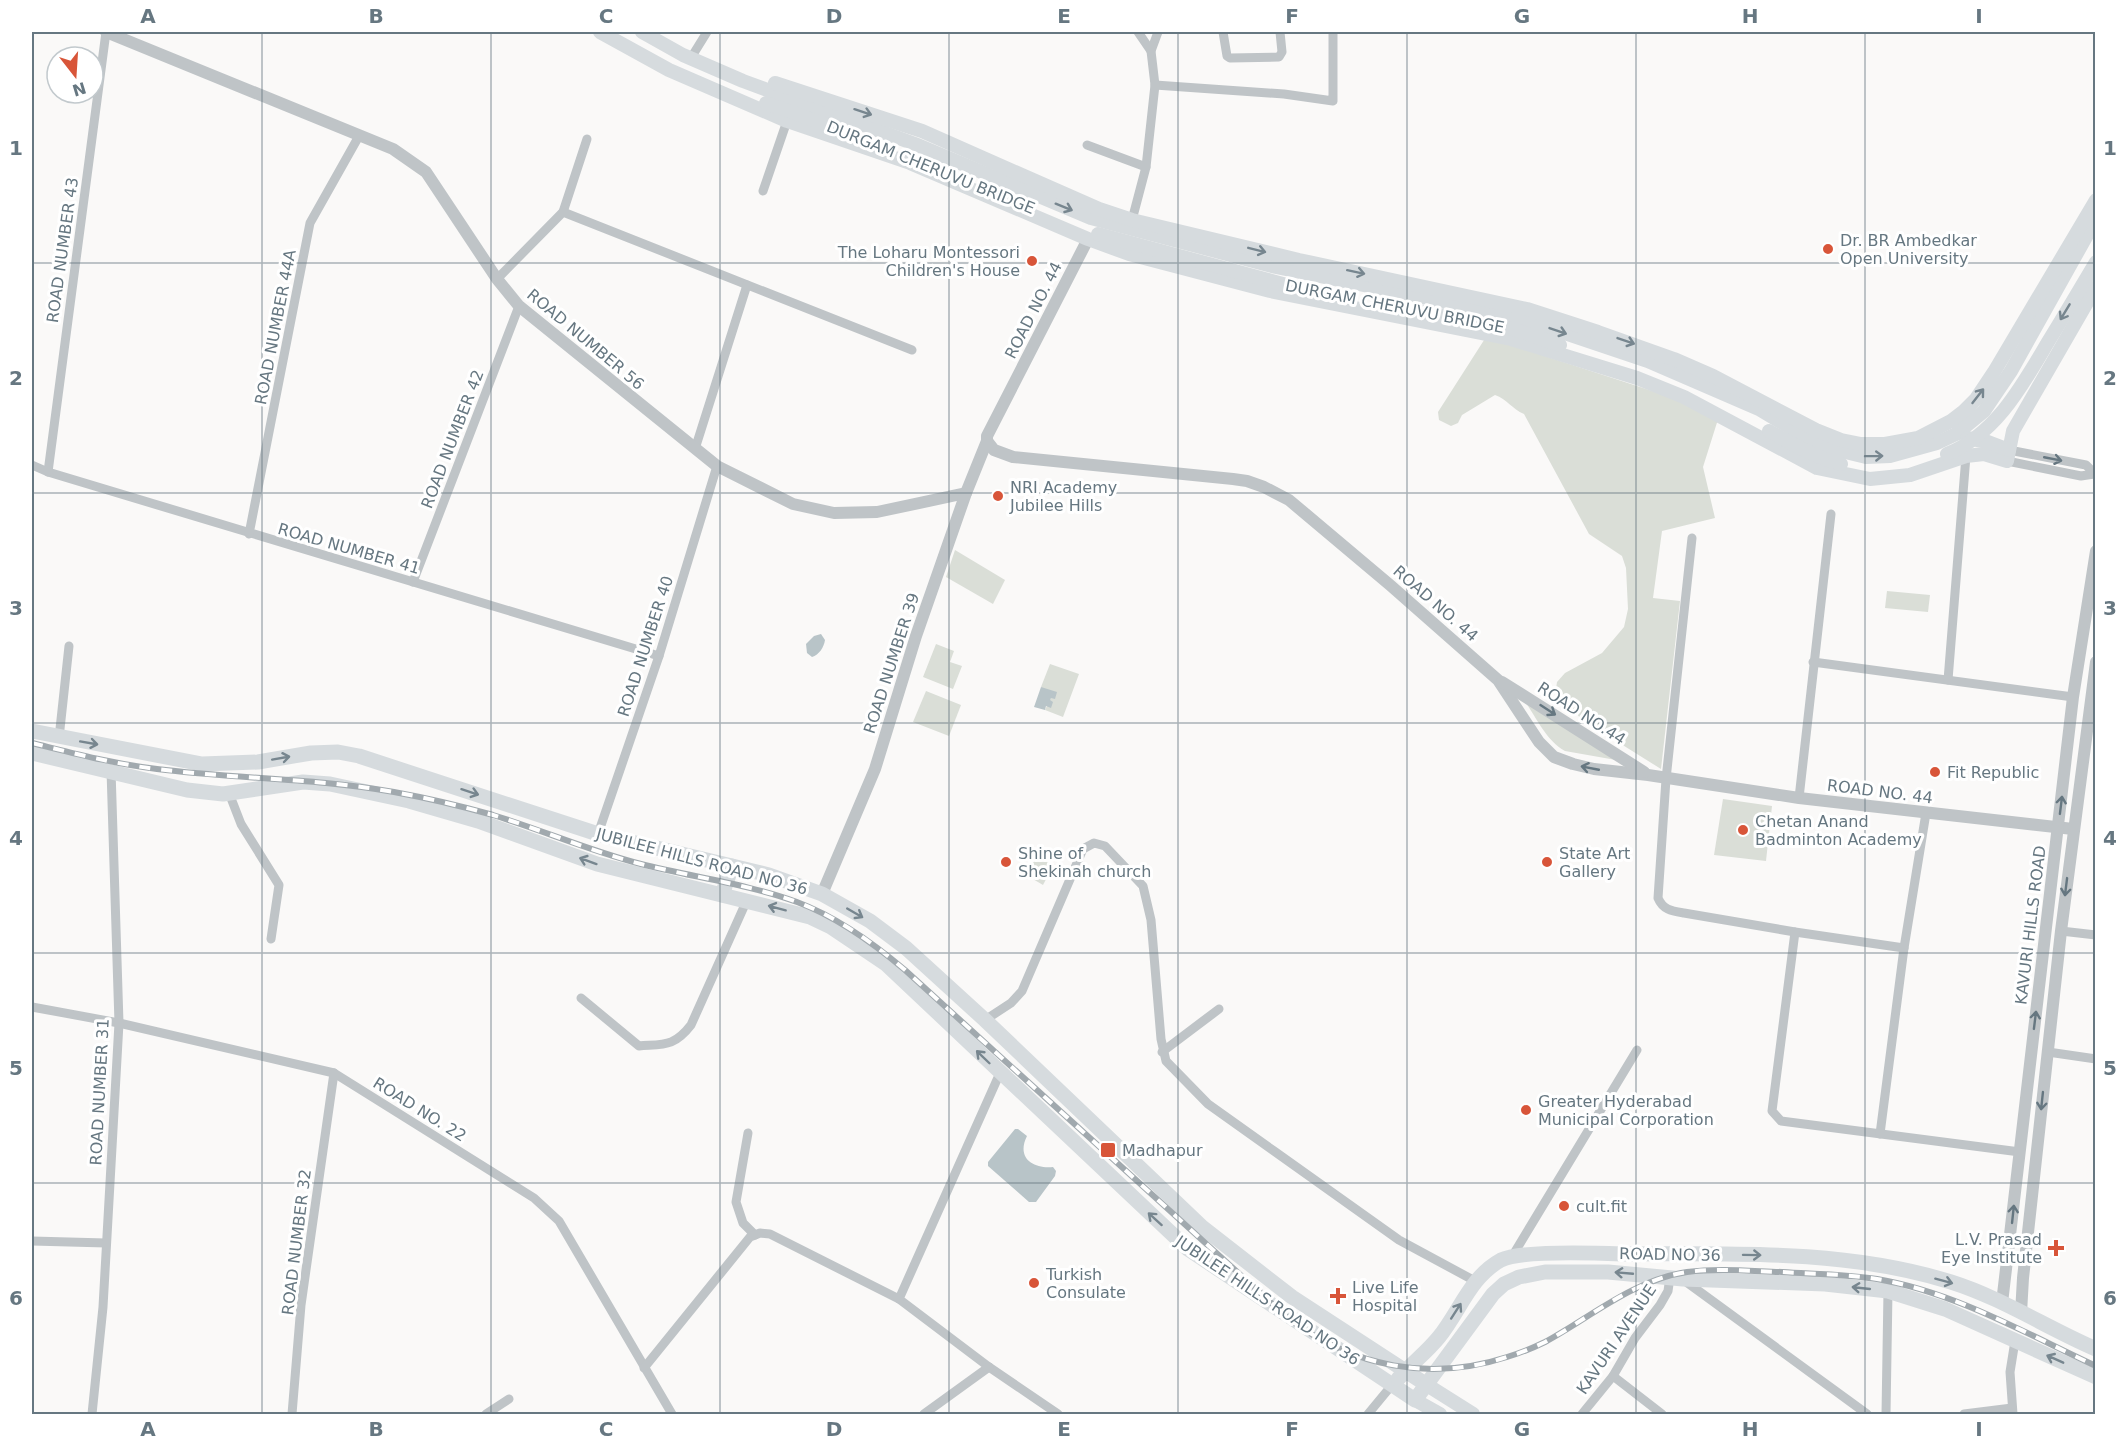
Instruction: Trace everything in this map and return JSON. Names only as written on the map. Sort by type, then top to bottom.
[{"type":"main road","points":[[600,32],[669,69],[787,121],[910,163],[1129,254],[1270,291],[1511,339],[1637,378],[1684,397],[1817,468],[1870,479],[1910,475],[1966,456],[2008,455]]},
{"type":"main road","name":"DURGAM CHERUVU BRIDGE","points":[[614,32],[675,66],[736,92],[906,153],[1071,225],[1104,236],[1323,293],[1513,329],[1655,375],[1749,420],[1800,449],[1826,460],[1862,470],[1894,471],[1921,465],[1962,448],[1988,426],[2007,406],[2024,382],[2096,262]]},
{"type":"main road","name":"DURGAM CHERUVU BRIDGE","points":[[642,32],[683,55],[743,81],[915,144],[1091,218],[1276,267],[1514,316],[1648,361],[1759,409],[1829,448],[1866,457],[1890,456],[1937,443],[1956,434],[1984,411],[2011,371],[2096,219]]},
{"type":"main road","points":[[652,32],[694,53],[759,78],[922,131],[1099,209],[1132,220],[1299,260],[1527,309],[1674,358],[1816,430],[1841,440],[1861,444],[1885,444],[1918,438],[1951,421],[1976,399],[2096,200]]},
{"type":"main road","points":[[1270,291],[1299,260]]},
{"type":"main road","points":[[2008,455],[2013,431],[2025,407],[2096,287]]},
{"type":"main road","points":[[1933,431],[1988,442],[2008,455]]},
{"type":"main road","name":"JUBILEE HILLS ROAD NO 36","points":[[32,731],[202,764],[258,762],[311,753],[338,752],[358,756],[598,834],[769,875],[822,894],[870,921],[906,948],[1202,1227],[1292,1297],[1427,1385]]},
{"type":"main road","name":"JUBILEE HILLS ROAD NO 36","points":[[32,753],[111,770],[187,790],[229,794],[292,783],[330,784],[409,801],[478,821],[597,864],[810,917],[859,944],[886,964],[1188,1249],[1415,1400]]},
{"type":"main road","points":[[722,895],[732,866]]},
{"type":"main road","name":"ROAD NO 36","points":[[1392,1386],[1441,1334],[1475,1281],[1490,1267],[1513,1255],[1669,1254],[1856,1261],[1952,1282],[2002,1303],[2096,1349]]},
{"type":"main road","points":[[1818,1284],[1822,1258]]},
{"type":"main road","name":"ROAD NO 36","points":[[1415,1400],[1492,1294],[1504,1284],[1519,1277],[1545,1272],[1608,1272],[1677,1278],[1818,1284],[1888,1291],[1945,1310],[2096,1377]]},
{"type":"main road","points":[[1427,1385],[1473,1414]]},
{"type":"main road","points":[[1415,1400],[1440,1414]]},
{"type":"street","name":"ROAD NUMBER 56","points":[[106,32],[393,149],[426,172],[497,279],[519,306],[717,466],[793,504],[834,513],[877,512],[966,493]]},
{"type":"street","name":"ROAD NUMBER 43","points":[[48,472],[106,32]]},
{"type":"street","points":[[694,53],[707,32]]},
{"type":"street","points":[[1138,32],[1151,51]]},
{"type":"street","points":[[1132,220],[1146,167],[1155,86],[1151,51],[1158,32]]},
{"type":"street","points":[[1224,32],[1227,56],[1230,58],[1279,57],[1282,51],[1280,32]]},
{"type":"street","points":[[1155,86],[1284,94],[1333,101],[1333,32]]},
{"type":"street","points":[[763,191],[787,121]]},
{"type":"street","name":"ROAD NUMBER 44A","points":[[249,534],[310,223],[359,136]]},
{"type":"street","points":[[497,279],[563,212],[587,139]]},
{"type":"street","points":[[1087,145],[1146,167]]},
{"type":"street","points":[[563,212],[912,350]]},
{"type":"street","name":"ROAD NO. 44","points":[[1088,238],[987,436],[987,441],[994,450],[1013,457],[1247,481],[1289,500],[1498,680],[1539,742],[1554,757],[1573,764],[1594,769],[1799,798],[2073,829]]},
{"type":"street","points":[[695,449],[747,285]]},
{"type":"street","name":"ROAD NUMBER 42","points":[[413,582],[519,306]]},
{"type":"street","name":"ROAD NUMBER 39","points":[[822,894],[875,769],[916,636],[966,493],[987,441]]},
{"type":"street","points":[[2008,455],[2081,476],[2095,474]]},
{"type":"street","points":[[1948,680],[1966,456]]},
{"type":"street","name":"ROAD NUMBER 41","points":[[32,465],[48,472],[249,534],[659,656]]},
{"type":"street","name":"ROAD NUMBER 40","points":[[598,834],[659,656],[717,466]]},
{"type":"street","points":[[1799,798],[1831,514]]},
{"type":"street","points":[[1692,538],[1666,779],[1658,898],[1661,905],[1668,910],[1684,913],[1904,948]]},
{"type":"street","name":"KAVURI HILLS ROAD","points":[[2002,1303],[2073,697],[2096,551]]},
{"type":"street","points":[[59,738],[69,646]]},
{"type":"street","points":[[1813,662],[2073,697]]},
{"type":"street","name":"KAVURI HILLS ROAD","points":[[2021,1313],[2024,1266],[2061,931],[2073,829],[2090,748],[2096,662]]},
{"type":"street","name":"ROAD NO.44","points":[[1498,680],[1648,775]]},
{"type":"street","name":"ROAD NUMBER 31","points":[[92,1414],[103,1307],[119,1023],[111,770]]},
{"type":"street","points":[[229,794],[241,824],[279,885],[271,939]]},
{"type":"street","points":[[1880,1134],[1904,948],[1926,813]]},
{"type":"street","points":[[985,1020],[1011,1003],[1022,991],[1083,849],[1089,844],[1099,843],[1105,846],[1143,886],[1151,920],[1162,1052],[1166,1061],[1208,1104],[1399,1240],[1475,1281]]},
{"type":"street","points":[[580,998],[639,1046],[668,1043],[682,1037],[691,1025],[747,900]]},
{"type":"street","name":"KAVURI HILLS ROAD","points":[[2061,931],[2096,935]]},
{"type":"street","points":[[1795,932],[1772,1111],[1781,1121],[2020,1152]]},
{"type":"street","name":"ROAD NO. 22","points":[[32,1007],[119,1023],[334,1073],[547,1208],[559,1221],[670,1414]]},
{"type":"street","points":[[1162,1052],[1219,1009]]},
{"type":"street","points":[[1513,1255],[1637,1050]]},
{"type":"street","points":[[2048,1052],[2096,1059]]},
{"type":"street","name":"ROAD NUMBER 32","points":[[292,1414],[301,1305],[334,1073]]},
{"type":"street","points":[[899,1299],[1000,1073]]},
{"type":"street","points":[[748,1133],[736,1202],[743,1223],[755,1235]]},
{"type":"street","points":[[644,1368],[750,1237],[760,1233],[770,1234],[899,1299],[989,1367],[1058,1414]]},
{"type":"street","points":[[32,1241],[106,1243]]},
{"type":"street","points":[[2008,1264],[2024,1266]]},
{"type":"street","points":[[1677,1278],[1867,1414]]},
{"type":"street","name":"KAVURI AVENUE","points":[[1582,1414],[1613,1376],[1635,1338],[1677,1278]]},
{"type":"street","points":[[1886,1414],[1888,1291]]},
{"type":"street","points":[[1964,1414],[2013,1412],[2010,1372],[2015,1341]]},
{"type":"street","points":[[924,1414],[989,1367]]},
{"type":"street","points":[[1613,1376],[1662,1414]]},
{"type":"street","points":[[1368,1414],[1392,1386]]},
{"type":"street","points":[[486,1414],[509,1399]]},
{"type":"shaded area","points":[[1486,337],[1720,413],[1703,467],[1715,518],[1662,531],[1653,598],[1680,601],[1661,769],[1581,719],[1556,689],[1557,682],[1565,673],[1602,653],[1624,627],[1628,609],[1626,568],[1622,556],[1589,534],[1524,414],[1495,395],[1462,415],[1458,423],[1451,426],[1439,420],[1438,412]]},
{"type":"shaded area","points":[[955,550],[1005,580],[993,604],[946,577]]},
{"type":"shaded area","points":[[1887,591],[1930,595],[1928,612],[1885,608]]},
{"type":"shaded area","points":[[821,634],[825,640],[824,645],[819,653],[812,657],[807,653],[806,644],[814,636]]},
{"type":"shaded area","points":[[936,644],[954,651],[950,662],[962,666],[953,689],[923,677]]},
{"type":"shaded area","points":[[1050,664],[1079,674],[1063,717],[1045,710],[1051,697],[1041,687]]},
{"type":"shaded area","points":[[1041,687],[1057,692],[1055,699],[1050,700],[1053,702],[1051,708],[1046,706],[1045,710],[1034,707]]},
{"type":"shaded area","points":[[926,691],[961,705],[949,736],[913,722]]},
{"type":"shaded area","points":[[1526,703],[1616,760],[1565,751],[1548,736]]},
{"type":"shaded area","name":"Chetan Anand Badminton Academy","points":[[1723,799],[1772,806],[1766,861],[1714,855]]},
{"type":"shaded area","points":[[1037,856],[1053,866],[1043,885],[1026,875]]},
{"type":"shaded area","points":[[1015,1129],[1027,1136],[1024,1150],[1028,1160],[1039,1166],[1053,1167],[1056,1171],[1055,1176],[1036,1202],[1029,1202],[988,1166],[988,1162]]},
{"type":"railway","points":[[32,743],[141,767],[365,787],[419,797],[493,815],[622,859],[759,890],[812,908],[854,931],[905,970],[1289,1319],[1340,1349],[1366,1359],[1421,1369],[1478,1365],[1540,1344],[1630,1291],[1648,1283],[1687,1272],[1722,1270],[1853,1276],[1906,1285],[1934,1293],[1989,1315],[2096,1366]]},
{"type":"place","name":"Dr. BR Ambedkar Open University","points":[[1828,249]]},
{"type":"place","name":"The Loharu Montessori Children's House","points":[[1032,261]]},
{"type":"place","name":"NRI Academy Jubilee Hills","points":[[998,496]]},
{"type":"place","name":"Fit Republic","points":[[1935,772]]},
{"type":"place","name":"Chetan Anand Badminton Academy","points":[[1743,830]]},
{"type":"place","name":"Shine of Shekinah church","points":[[1006,862]]},
{"type":"place","name":"State Art Gallery","points":[[1547,862]]},
{"type":"place","name":"Greater Hyderabad Municipal Corporation","points":[[1526,1110]]},
{"type":"place","name":"Madhapur","points":[[1108,1150]]},
{"type":"place","name":"cult.fit","points":[[1564,1206]]},
{"type":"place","name":"L.V. Prasad Eye Institute","points":[[2056,1248]]},
{"type":"place","name":"Turkish Consulate","points":[[1034,1283]]},
{"type":"place","name":"Live Life Hospital","points":[[1338,1296]]}]
